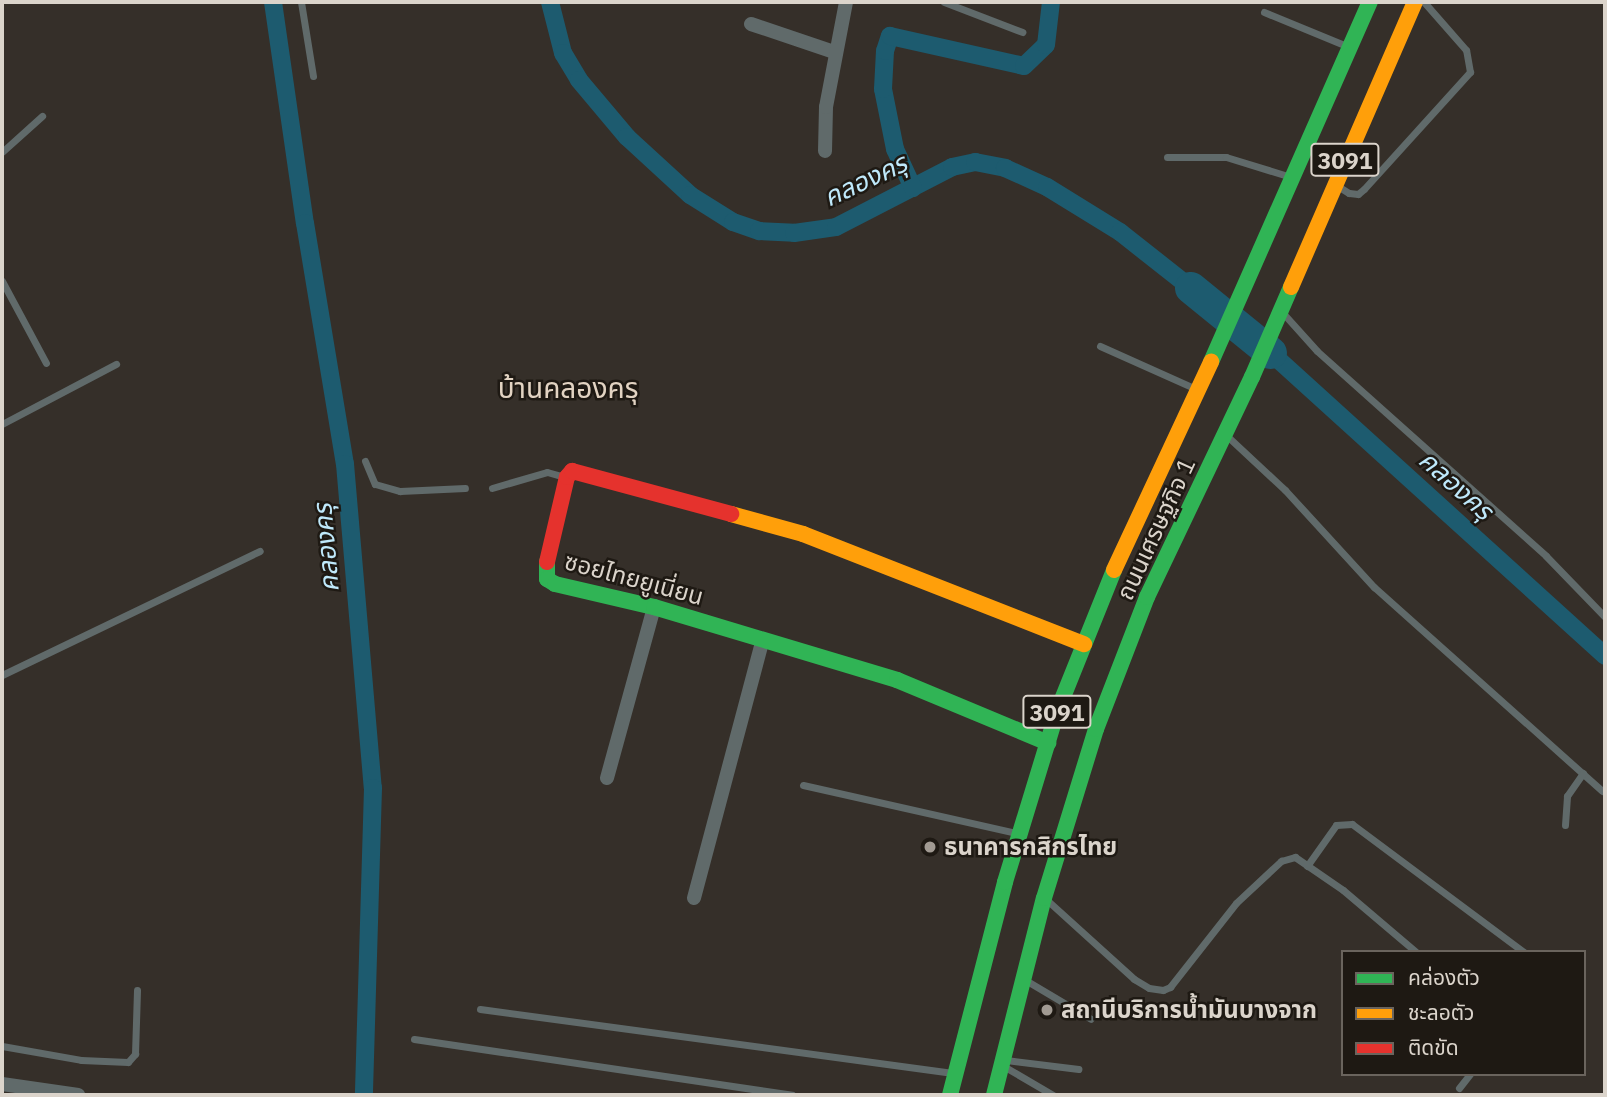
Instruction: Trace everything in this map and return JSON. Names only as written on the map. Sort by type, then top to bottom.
[{"type":"main road","name":"ถนนเศรษฐกิจ 1","points":[[950,1095],[1020,834],[1048,743],[1084,644],[1110,577],[1177,439],[1370,2]]},
{"type":"main road","name":"ถนนเศรษฐกิจ 1","points":[[994,1095],[1044,898],[1096,729],[1121,664],[1147,597],[1256,369],[1415,2]]},
{"type":"main road","points":[[567,477],[572,471],[579,471],[803,534],[1084,644]]},
{"type":"main road","name":"ซอยไทยยูเนี่ยน","points":[[567,477],[545,568],[548,579],[555,584],[654,607],[897,680],[1048,743]]},
{"type":"street","points":[[825,151],[825,107],[846,2]]},
{"type":"street","points":[[751,24],[834,52]]},
{"type":"street","points":[[607,778],[654,607]]},
{"type":"street","points":[[694,898],[763,639]]},
{"type":"street","points":[[2,1084],[78,1095]]},
{"type":"lane","points":[[302,2],[313,76]]},
{"type":"lane","points":[[944,2],[1022,32]]},
{"type":"lane","points":[[1335,184],[1349,193],[1358,194],[1470,72],[1466,50],[1424,2]]},
{"type":"lane","points":[[1264,12],[1349,47]]},
{"type":"lane","points":[[2,152],[42,116]]},
{"type":"lane","points":[[1167,157],[1226,157],[1292,177]]},
{"type":"lane","points":[[2,281],[46,363]]},
{"type":"lane","points":[[1278,314],[1546,556],[1605,617]]},
{"type":"lane","points":[[1100,346],[1197,390]]},
{"type":"lane","points":[[2,424],[116,364]]},
{"type":"lane","points":[[1225,435],[1285,490],[1374,587],[1602,791]]},
{"type":"lane","points":[[365,461],[375,484],[400,491],[465,488]]},
{"type":"lane","points":[[492,488],[547,472],[567,477]]},
{"type":"lane","points":[[2,675],[260,551]]},
{"type":"lane","points":[[1565,824],[1567,796],[1583,773]]},
{"type":"lane","points":[[803,785],[1020,834]]},
{"type":"lane","points":[[1307,866],[1336,825],[1352,824],[1521,950]]},
{"type":"lane","points":[[1044,898],[1135,979],[1149,988],[1163,990],[1170,987],[1236,903],[1281,861],[1295,857],[1343,890],[1414,950]]},
{"type":"lane","points":[[1024,979],[1091,1019]]},
{"type":"lane","points":[[2,1046],[81,1060],[128,1062],[135,1054],[137,990]]},
{"type":"lane","points":[[480,1009],[955,1073]]},
{"type":"lane","points":[[414,1039],[792,1095]]},
{"type":"lane","points":[[1002,1062],[1078,1069]]},
{"type":"lane","points":[[1002,1062],[1053,1095]]},
{"type":"lane","points":[[1459,1088],[1468,1076]]},
{"type":"waterway","name":"คลองครุ","points":[[273,2],[305,223],[345,464],[373,788],[364,1095]]},
{"type":"waterway","name":"คลองครุ","points":[[550,2],[563,53],[579,80],[627,137],[690,195],[733,222],[759,231],[794,233],[836,227],[952,167],[975,162],[1005,168],[1047,187],[1120,232],[1191,288]]},
{"type":"waterway","points":[[913,188],[895,149],[883,89],[885,51],[890,36],[1024,66],[1046,45],[1051,2]]},
{"type":"waterway","points":[[1191,288],[1271,353]]},
{"type":"waterway","name":"คลองครุ","points":[[1271,353],[1605,656]]},
{"type":"traffic: fast","points":[[1211,362],[1370,2]]},
{"type":"traffic: fast","points":[[994,1095],[1044,898],[1096,729],[1147,597],[1252,377],[1291,287]]},
{"type":"traffic: fast","points":[[547,562],[547,579],[555,584],[654,607],[897,680],[1048,743]]},
{"type":"traffic: fast","points":[[950,1095],[1005,882],[1057,712],[1114,570]]},
{"type":"traffic: slow","points":[[1291,287],[1415,2]]},
{"type":"traffic: slow","points":[[1114,570],[1211,362]]},
{"type":"traffic: slow","points":[[731,514],[803,534],[1084,644]]},
{"type":"traffic: jam","points":[[547,562],[567,477],[572,471],[731,514]]},
{"type":"place","name":"ธนาคารกสิกรไทย","points":[[930,847]]},
{"type":"place","name":"สถานีบริการน้ำมันบางจาก","points":[[1047,1010]]},
{"type":"district","name":"บ้านคลองครุ","points":[[568,388]]}]
